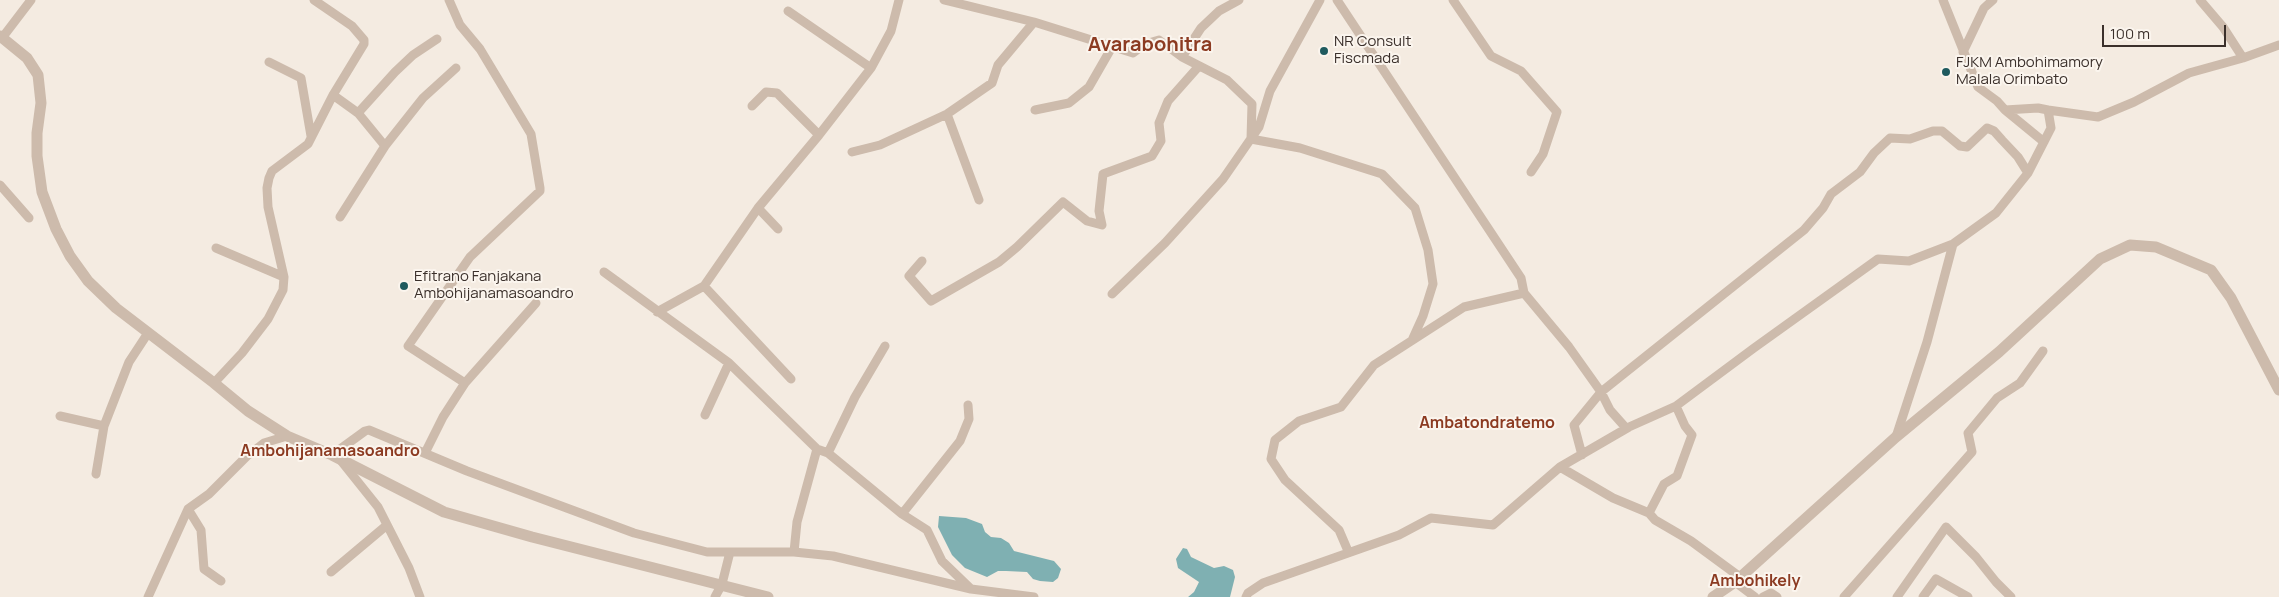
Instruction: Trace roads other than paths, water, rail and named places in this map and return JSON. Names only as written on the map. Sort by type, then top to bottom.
[{"type":"street","points":[[32,0],[1,37],[27,58],[38,75],[41,103],[37,133],[37,156],[42,192],[56,229],[70,256],[88,281],[116,308],[248,411],[287,436],[336,457],[444,512],[532,537],[768,597]]},
{"type":"street","points":[[214,383],[242,353],[280,301],[284,277],[273,234],[266,188],[272,171],[306,148],[332,95],[364,40],[352,26],[314,0]]},
{"type":"street","points":[[449,0],[460,25],[480,49],[529,129],[540,188],[540,192],[470,257],[408,346],[411,350],[465,383]]},
{"type":"street","points":[[657,312],[704,286],[758,208],[820,135],[871,68],[892,31],[899,0]]},
{"type":"street","points":[[944,0],[1034,22],[1133,52],[1145,44],[1159,40],[1182,57],[1227,80],[1252,104],[1251,138]]},
{"type":"street","points":[[1182,57],[1201,28],[1219,11],[1239,0]]},
{"type":"street","points":[[1112,294],[1165,243],[1223,178],[1259,127],[1270,91],[1283,64],[1320,0]]},
{"type":"street","points":[[1337,0],[1521,278],[1524,293],[1569,347],[1601,392],[1610,410],[1626,428]]},
{"type":"street","points":[[1453,0],[1491,56],[1521,71],[1557,112],[1543,154],[1531,172]]},
{"type":"street","points":[[1943,0],[1978,87],[2044,142]]},
{"type":"street","points":[[1963,52],[1984,8],[1993,0]]},
{"type":"street","points":[[2200,0],[2223,27],[2243,58]]},
{"type":"street","points":[[788,11],[871,68]]},
{"type":"street","points":[[852,152],[880,145],[947,114],[992,84],[998,65],[1034,22]]},
{"type":"street","points":[[358,113],[395,72],[437,38]]},
{"type":"street","points":[[2005,110],[2038,108],[2098,117],[2134,102],[2189,72],[2243,58],[2279,45]]},
{"type":"street","points":[[1035,110],[1069,104],[1089,87],[1112,47]]},
{"type":"street","points":[[269,62],[301,78],[311,137]]},
{"type":"street","points":[[922,261],[909,276],[931,301],[1000,262],[1017,248],[1062,202],[1087,221],[1102,225],[1099,211],[1103,174],[1152,156],[1161,141],[1159,123],[1168,101],[1199,66]]},
{"type":"street","points":[[340,217],[384,146],[423,98],[456,68]]},
{"type":"street","points":[[752,106],[766,92],[777,93],[820,135]]},
{"type":"street","points":[[332,95],[358,113],[384,146]]},
{"type":"street","points":[[1246,597],[1248,593],[1263,583],[1348,551],[1398,535],[1431,518],[1494,524],[1560,467],[1626,428],[1676,406],[1878,259],[1909,261],[1953,244],[1996,213],[2028,173],[2044,142],[2051,128],[2048,110]]},
{"type":"street","points":[[947,114],[979,200]]},
{"type":"street","points":[[1582,455],[1574,425],[1601,392],[1804,230],[1823,208],[1831,194],[1860,172],[1874,153],[1890,138],[1910,139],[1933,131],[1942,131],[1960,146],[1967,147],[1987,128],[1994,131],[2018,156],[2028,173]]},
{"type":"street","points":[[1251,138],[1300,148],[1382,174],[1414,208],[1428,250],[1433,284],[1424,316],[1413,338]]},
{"type":"street","points":[[1,187],[29,218]]},
{"type":"street","points":[[758,208],[778,229]]},
{"type":"street","points":[[1896,437],[1928,342],[1953,244]]},
{"type":"street","points":[[1713,597],[1737,580],[1896,437],[1998,352],[2100,259],[2130,246],[2156,247],[2211,270],[2231,298],[2279,390]]},
{"type":"street","points":[[216,248],[284,277]]},
{"type":"street","points":[[604,272],[729,363],[817,449],[828,453],[902,514],[927,530],[942,561],[971,589]]},
{"type":"street","points":[[704,286],[791,379]]},
{"type":"street","points":[[1348,551],[1339,530],[1285,480],[1270,459],[1275,440],[1299,421],[1341,407],[1374,365],[1413,338],[1464,307],[1524,293]]},
{"type":"street","points":[[425,453],[443,417],[465,383],[536,303]]},
{"type":"street","points":[[96,474],[104,426],[129,362],[148,333]]},
{"type":"street","points":[[828,453],[855,397],[885,346]]},
{"type":"street","points":[[1844,597],[1972,452],[1968,433],[1998,398],[2020,383],[2043,351]]},
{"type":"street","points":[[705,415],[729,363]]},
{"type":"street","points":[[902,514],[960,441],[969,419],[968,405]]},
{"type":"street","points":[[1648,513],[1664,484],[1677,476],[1692,435],[1685,426],[1676,406]]},
{"type":"street","points":[[60,416],[104,426]]},
{"type":"street","points":[[336,457],[365,431],[369,430],[634,533],[707,552],[794,552],[833,556],[971,589],[1034,597]]},
{"type":"street","points":[[148,597],[188,509],[209,494],[247,456],[264,443],[287,436]]},
{"type":"street","points":[[794,552],[797,522],[817,449]]},
{"type":"street","points":[[336,457],[375,503],[409,568],[420,597]]},
{"type":"street","points":[[1560,467],[1613,498],[1648,513],[1655,520],[1691,541],[1755,597]]},
{"type":"street","points":[[188,509],[201,530],[204,569],[221,581]]},
{"type":"street","points":[[331,572],[387,525]]},
{"type":"street","points":[[1897,597],[1946,527],[1976,557],[2011,597]]},
{"type":"street","points":[[715,597],[722,584],[730,552]]},
{"type":"street","points":[[1923,597],[1936,579],[1968,597]]},
{"type":"street","points":[[1763,597],[1771,594],[1777,597]]},
{"type":"water","points":[[939,516],[966,518],[982,524],[985,532],[991,537],[1001,538],[1009,543],[1014,551],[1054,561],[1061,569],[1058,578],[1053,582],[1040,581],[1033,579],[1027,572],[1006,571],[998,571],[987,577],[965,568],[952,555],[938,527]]},
{"type":"water","points":[[1183,548],[1187,549],[1191,557],[1214,568],[1224,566],[1233,570],[1235,577],[1230,597],[1188,597],[1194,592],[1199,582],[1178,568],[1176,559]]},
{"type":"place","name":"NR Consult Fiscmada","points":[[1324,51]]},
{"type":"place","name":"FJKM Ambohimamory Malala Orimbato","points":[[1946,72]]},
{"type":"place","name":"Efitrano Fanjakana Ambohijanamasoandro","points":[[404,286]]},
{"type":"district","name":"Avarabohitra","points":[[1150,45]]},
{"type":"district","name":"Ambatondratemo","points":[[1487,424]]},
{"type":"district","name":"Ambohijanamasoandro","points":[[330,452]]},
{"type":"district","name":"Ambohikely","points":[[1755,582]]}]
